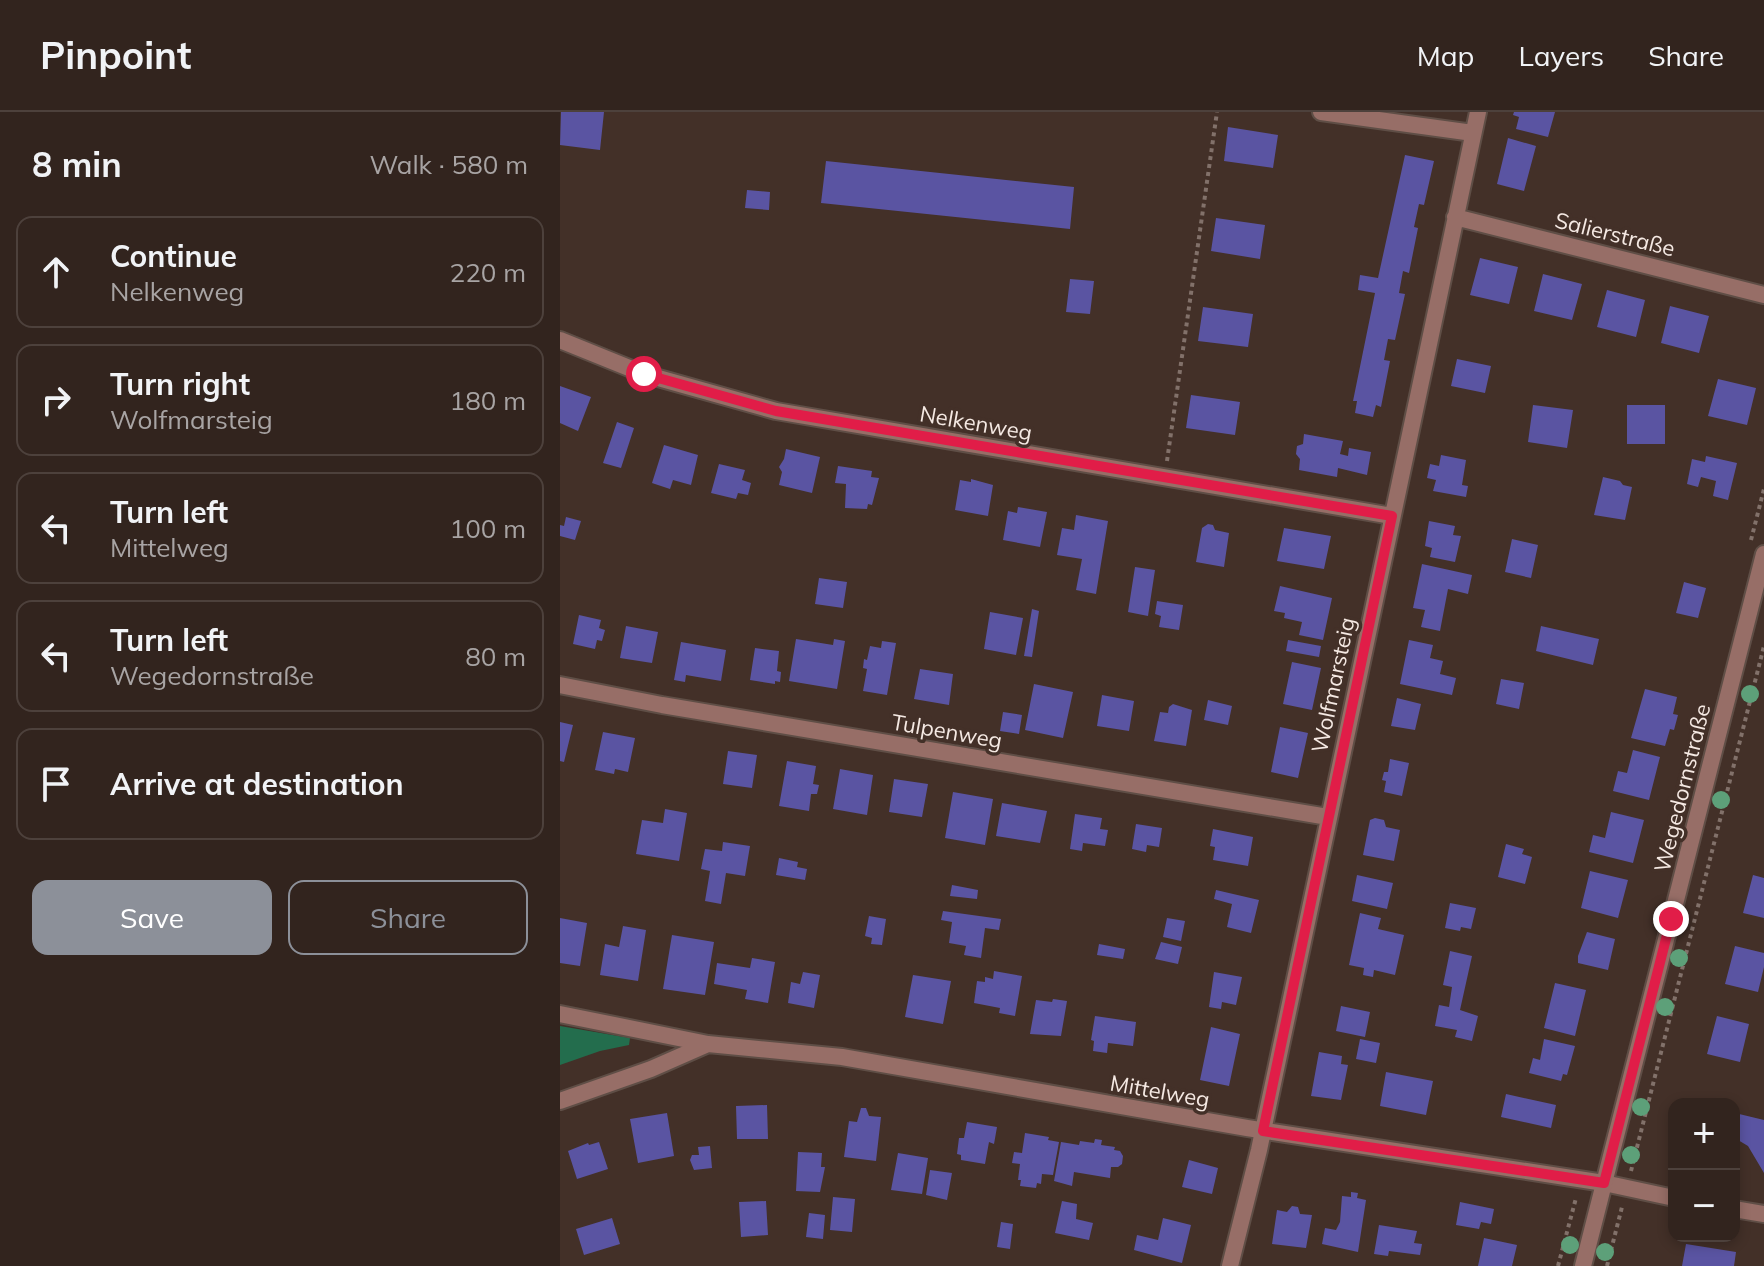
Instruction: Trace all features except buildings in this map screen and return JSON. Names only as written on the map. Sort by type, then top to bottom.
[{"type":"street","points":[[1321,112],[1473,133]]},
{"type":"street","name":"Wolfmarsteig","points":[[1230,1266],[1263,1131],[1478,112]]},
{"type":"street","name":"Salierstraße","points":[[1455,217],[1764,295]]},
{"type":"street","name":"Nelkenweg","points":[[560,340],[644,374],[776,411],[1392,516]]},
{"type":"street","name":"Wegedornstraße","points":[[1583,1266],[1764,554]]},
{"type":"street","name":"Tulpenweg","points":[[560,685],[662,705],[1328,817]]},
{"type":"street","name":"Mittelweg","points":[[560,1014],[708,1044],[842,1057],[1263,1131],[1604,1183],[1668,1197]]},
{"type":"street","name":"Mittelweg","points":[[560,1101],[651,1069],[708,1044]]},
{"type":"street","points":[[1740,1210],[1764,1214]]},
{"type":"path","points":[[1167,468],[1217,112]]},
{"type":"path","points":[[1630,1175],[1764,646]]},
{"type":"path","points":[[1558,1266],[1577,1195]]},
{"type":"path","points":[[1607,1266],[1624,1201]]},
{"type":"green space","points":[[560,1026],[630,1038],[629,1045],[560,1065]]},
{"type":"route","points":[[644,374],[776,411],[1392,516],[1263,1131],[1604,1183],[1671,919]]}]
